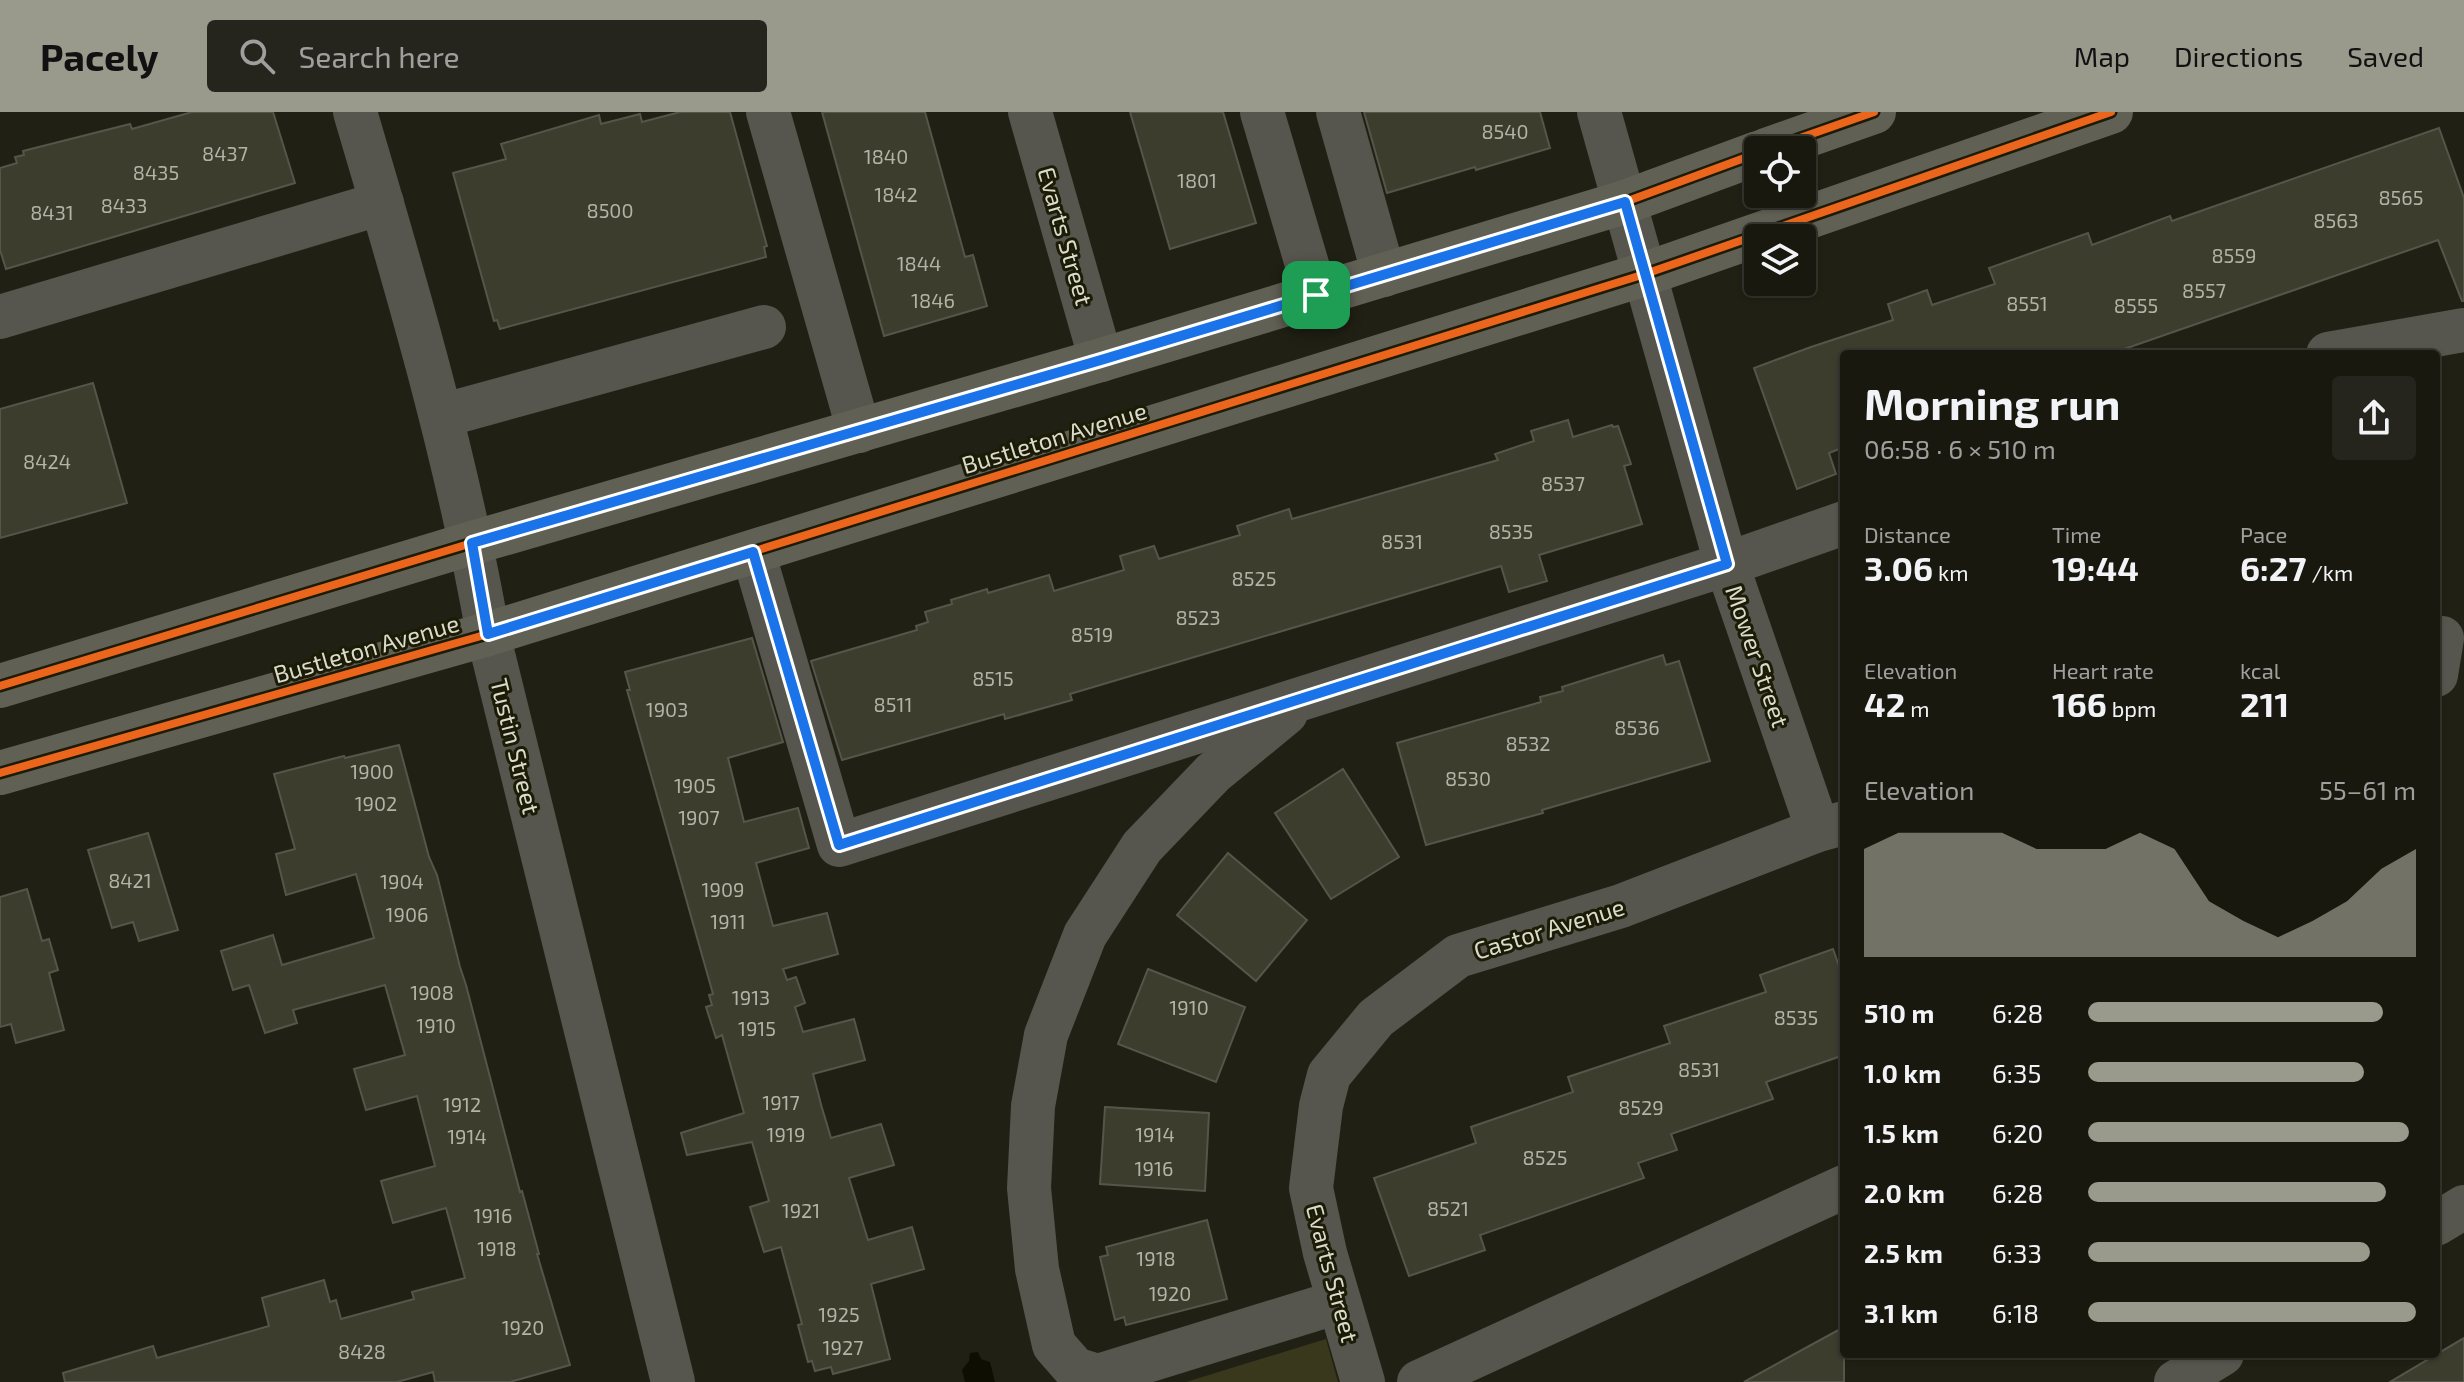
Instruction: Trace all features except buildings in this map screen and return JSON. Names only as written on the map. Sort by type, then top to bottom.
[{"type":"main road","points":[[1788,136],[1809,122],[1874,112]]},
{"type":"main road","name":"Bustleton Avenue","points":[[0,773],[488,634],[1645,274],[2111,112]]},
{"type":"main road","points":[[0,686],[472,543],[1384,275],[1625,202],[1744,158]]},
{"type":"street","name":"Tustin Street","points":[[355,112],[441,416],[472,543],[488,634],[673,1382]]},
{"type":"street","points":[[768,112],[859,431]]},
{"type":"street","name":"Evarts Street","points":[[1030,112],[1101,360]]},
{"type":"street","points":[[1262,112],[1316,295]]},
{"type":"street","points":[[1338,112],[1384,275]]},
{"type":"street","name":"Mower Street","points":[[1599,112],[1727,564],[1831,826]]},
{"type":"street","points":[[0,317],[382,203]]},
{"type":"street","points":[[441,416],[764,327]]},
{"type":"street","points":[[2351,350],[2464,330]]},
{"type":"street","points":[[753,552],[839,845],[1727,564],[1840,524]]},
{"type":"street","points":[[1303,698],[1213,773],[1142,847],[1085,935],[1046,1035],[1033,1106],[1029,1188],[1037,1269],[1054,1345],[1075,1369],[1098,1376],[1338,1302]]},
{"type":"street","name":"Castor Avenue","points":[[1320,1116],[1329,1075],[1376,1018],[1458,956],[1621,906],[1831,826]]},
{"type":"street","name":"Evarts Street","points":[[1320,1116],[1311,1188],[1338,1302],[1363,1382]]},
{"type":"street","points":[[1419,1382],[1840,1189]]},
{"type":"street","points":[[2440,1222],[2464,1207]]},
{"type":"street","points":[[2176,1382],[2215,1358]]},
{"type":"shaded area","points":[[1326,1339],[1338,1382],[1186,1382]]},
{"type":"shaded area","points":[[978,1352],[981,1359],[990,1362],[995,1382],[965,1382],[962,1370],[969,1361],[970,1353]]},
{"type":"cycle path","points":[[1806,136],[1874,112]]},
{"type":"cycle path","points":[[0,773],[488,634],[1645,274],[2111,112]]},
{"type":"cycle path","points":[[0,686],[1625,202],[1744,158]]},
{"type":"route","points":[[1625,202],[1727,564],[839,845],[753,552],[488,634],[472,543],[1316,295],[1625,202]]}]
